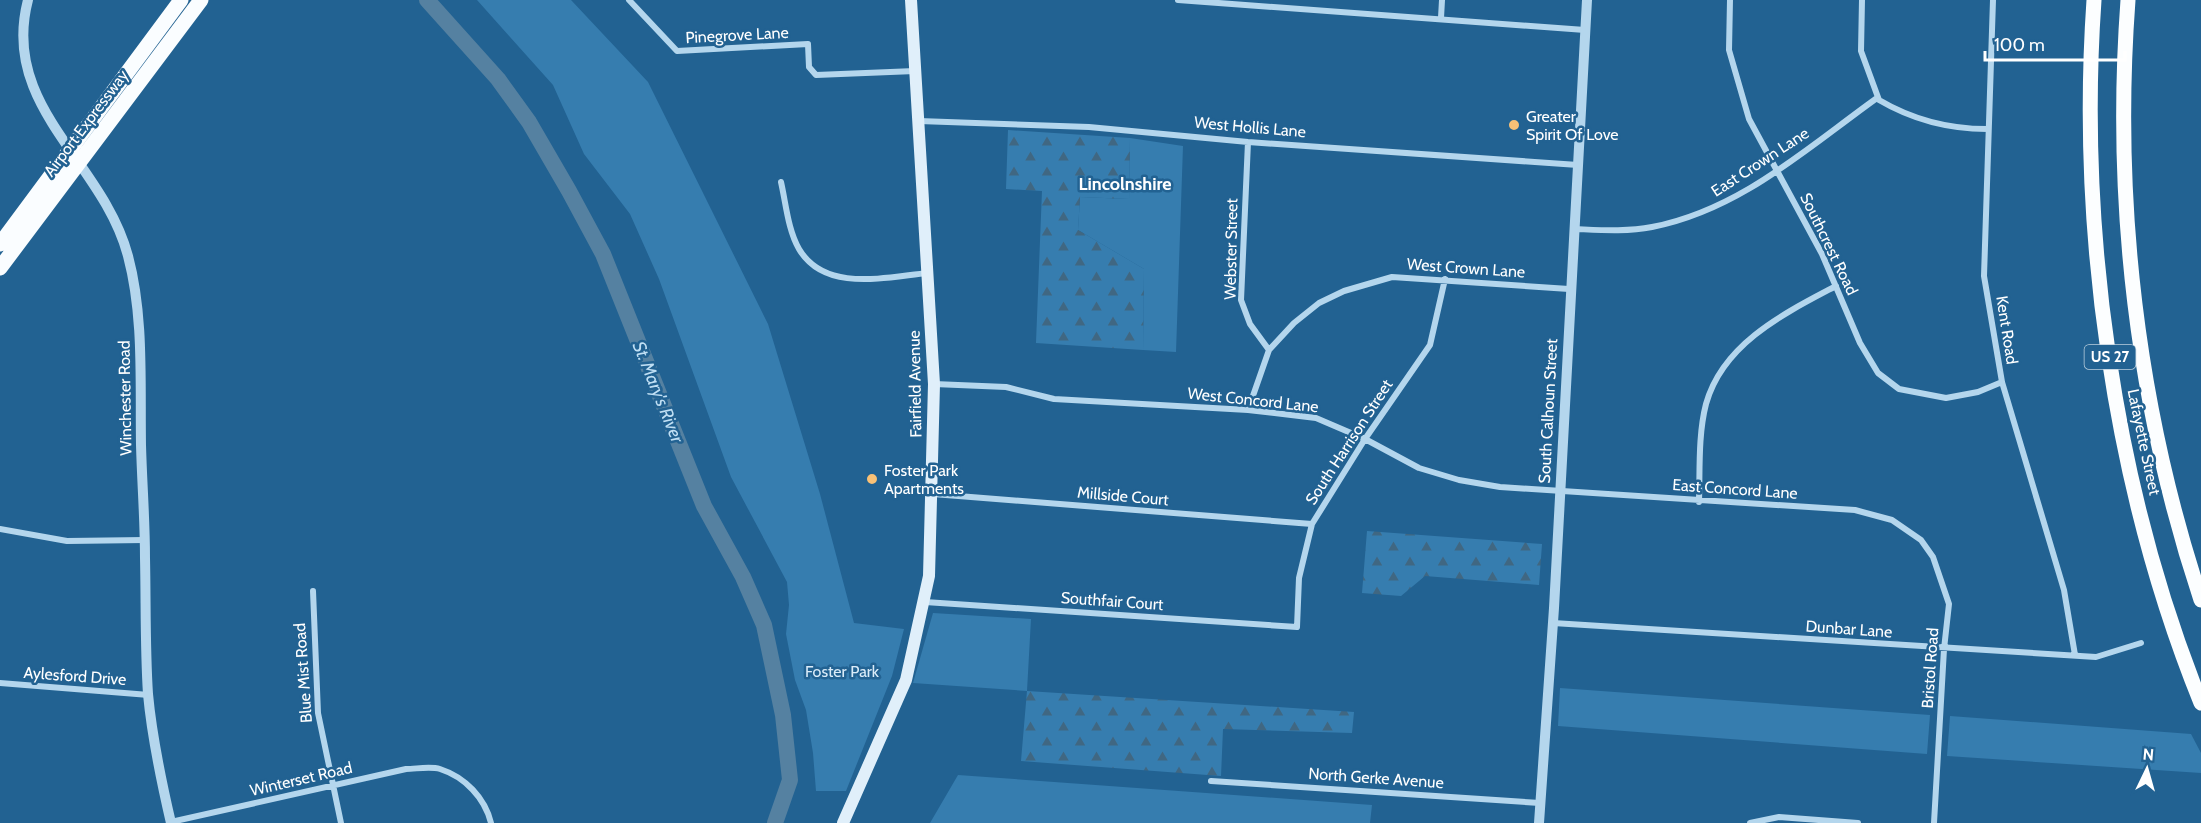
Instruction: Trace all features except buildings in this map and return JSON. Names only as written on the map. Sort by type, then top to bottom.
[{"type":"highway","name":"Lafayette Street","points":[[2094,0],[2090,134],[2102,296],[2114,389],[2152,561],[2201,703]]},
{"type":"highway","name":"Lafayette Street","points":[[2128,0],[2123,138],[2133,294],[2163,459],[2185,551],[2201,600]]},
{"type":"main road","name":"Airport Expressway","points":[[0,268],[74,155],[181,0]]},
{"type":"main road","name":"Airport Expressway","points":[[0,244],[201,0]]},
{"type":"main road","name":"Fairfield Avenue","points":[[843,823],[906,680],[929,576],[933,494],[934,384],[911,0]]},
{"type":"street","name":"Winchester Road","points":[[28,0],[21,38],[21,62],[26,79],[37,103],[74,155],[110,214],[128,252],[135,282],[141,379],[148,695],[159,769],[171,823]]},
{"type":"street","name":"Pinegrove Lane","points":[[629,0],[676,51],[807,44],[809,68],[816,75],[916,70]]},
{"type":"street","points":[[1178,0],[1585,30]]},
{"type":"street","points":[[1302,0],[1302,9]]},
{"type":"street","points":[[1441,18],[1442,0]]},
{"type":"street","name":"South Calhoun Street","points":[[1539,823],[1553,623],[1569,289],[1579,165],[1587,0]]},
{"type":"street","name":"Southcrest Road","points":[[1730,0],[1729,50],[1749,119],[1822,254],[1866,353],[1878,373],[1899,389],[1947,398],[1978,392],[2002,382]]},
{"type":"street","points":[[1862,0],[1861,51],[1877,98],[1898,111],[1937,125],[1987,129]]},
{"type":"street","name":"Kent Road","points":[[1993,0],[1984,276],[2002,382],[2064,590],[2075,655]]},
{"type":"street","name":"East Crown Lane","points":[[1575,229],[1628,229],[1673,222],[1721,204],[1777,171],[1877,98]]},
{"type":"street","name":"West Hollis Lane","points":[[919,120],[1089,127],[1579,165]]},
{"type":"street","name":"Webster Street","points":[[1248,141],[1241,300],[1250,324],[1269,350]]},
{"type":"street","points":[[780,182],[794,238],[808,261],[819,270],[849,279],[929,273]]},
{"type":"street","name":"West Crown Lane","points":[[1248,410],[1269,350],[1294,323],[1318,303],[1344,291],[1392,277],[1569,289]]},
{"type":"street","name":"South Harrison Street","points":[[1297,627],[1299,578],[1312,525],[1365,439],[1430,345],[1445,279]]},
{"type":"street","points":[[1698,502],[1706,405],[1726,365],[1737,351],[1767,325],[1786,312],[1836,286]]},
{"type":"street","name":"West Concord Lane","points":[[934,384],[1005,387],[1054,399],[1248,410],[1316,418],[1365,439],[1419,468],[1459,480],[1500,487],[1559,489]]},
{"type":"street","name":"East Concord Lane","points":[[1559,489],[1698,502],[1855,510],[1877,514],[1907,527]]},
{"type":"street","name":"Millside Court","points":[[933,494],[1312,525]]},
{"type":"street","name":"Bristol Road","points":[[1907,527],[1921,540],[1933,557],[1949,604],[1944,649],[1934,823]]},
{"type":"street","points":[[0,529],[67,541],[145,540]]},
{"type":"street","name":"Blue Mist Road","points":[[313,591],[318,713],[341,823]]},
{"type":"street","name":"Southfair Court","points":[[925,602],[1297,627]]},
{"type":"street","name":"Dunbar Lane","points":[[1553,623],[2096,657],[2141,643]]},
{"type":"street","name":"Aylesford Drive","points":[[0,683],[148,695]]},
{"type":"street","name":"Winterset Road","points":[[171,823],[406,769],[438,768],[462,779],[482,801],[491,823]]},
{"type":"street","name":"North Gerke Avenue","points":[[1211,781],[1540,803]]},
{"type":"street","points":[[1750,823],[1779,817],[1858,823]]},
{"type":"green space","name":"Foster Park","points":[[477,0],[571,0],[648,82],[768,324],[820,494],[854,623],[904,629],[892,676],[846,791],[816,791],[806,710],[795,680],[786,634],[789,605],[787,582],[731,477],[659,279],[630,214],[584,154],[553,85]]},
{"type":"green space","points":[[1008,130],[1130,138],[1129,199],[1080,197],[1078,230],[1144,269],[1143,350],[1036,343],[1042,191],[1006,189]]},
{"type":"green space","points":[[1130,138],[1183,146],[1176,352],[1143,350],[1144,269],[1078,230],[1080,197],[1129,199]]},
{"type":"green space","points":[[1367,531],[1542,544],[1539,585],[1425,576],[1401,596],[1362,593]]},
{"type":"green space","points":[[933,613],[1031,619],[1027,691],[913,683]]},
{"type":"green space","points":[[1560,688],[1930,715],[1927,754],[1558,726]]},
{"type":"green space","points":[[1027,691],[1354,712],[1352,733],[1223,729],[1221,776],[1021,761]]},
{"type":"green space","points":[[1950,716],[2191,734],[2201,753],[2201,773],[1947,756]]},
{"type":"green space","points":[[958,775],[1372,805],[1370,823],[930,823]]},
{"type":"waterway","name":"St. Mary's River","points":[[427,0],[498,79],[529,122],[603,254],[704,506],[743,577],[764,625],[783,715],[790,780],[775,823]]},
{"type":"place","name":"Greater Spirit Of Love","points":[[1514,125]]},
{"type":"place","name":"Foster Park Apartments","points":[[872,479]]},
{"type":"district","name":"Lincolnshire","points":[[1125,184]]}]
